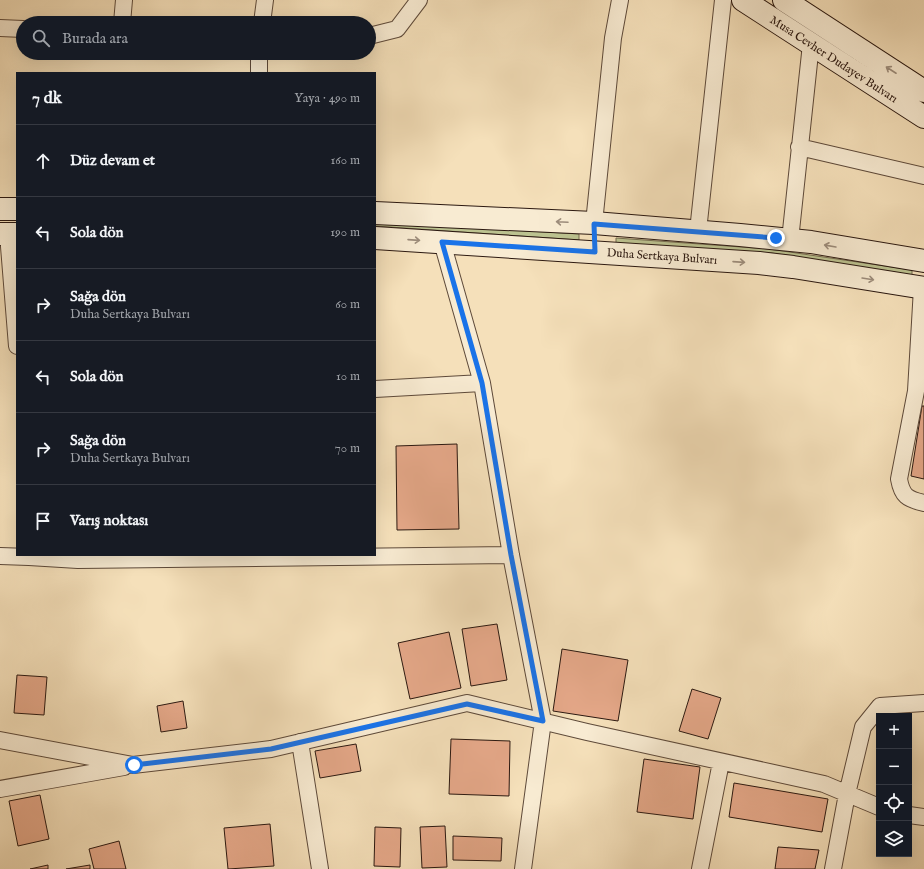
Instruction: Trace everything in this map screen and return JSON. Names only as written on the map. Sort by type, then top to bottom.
[{"type":"main road","name":"Musa Cevher Dudayev Bulvarı","points":[[743,0],[924,117]]},
{"type":"main road","name":"Musa Cevher Dudayev Bulvarı","points":[[784,0],[808,7],[924,91]]},
{"type":"main road","points":[[0,209],[16,209]]},
{"type":"main road","points":[[376,213],[594,224],[790,240],[924,261],[923,288]]},
{"type":"main road","points":[[594,224],[595,252]]},
{"type":"main road","name":"Duha Sertkaya Bulvarı","points":[[376,238],[759,263],[923,288]]},
{"type":"street","points":[[123,16],[124,0]]},
{"type":"street","points":[[263,16],[265,0]]},
{"type":"street","points":[[376,34],[397,29],[419,0]]},
{"type":"street","points":[[594,224],[613,38],[620,0]]},
{"type":"street","points":[[698,232],[723,0]]},
{"type":"street","points":[[0,28],[16,29]]},
{"type":"street","points":[[790,240],[811,44]]},
{"type":"street","points":[[259,60],[259,72]]},
{"type":"street","points":[[799,147],[924,176]]},
{"type":"street","points":[[8,234],[16,334]]},
{"type":"street","points":[[442,242],[482,383],[511,555],[543,721],[523,869]]},
{"type":"street","points":[[923,288],[920,391],[899,479],[901,490],[907,497],[924,503]]},
{"type":"street","points":[[376,389],[482,383]]},
{"type":"street","points":[[376,556],[511,555]]},
{"type":"street","points":[[0,556],[29,556],[78,560],[253,556]]},
{"type":"street","points":[[833,869],[863,727],[880,706],[924,703]]},
{"type":"street","points":[[0,789],[134,765],[271,749],[467,704],[824,784],[876,806]]},
{"type":"street","points":[[0,740],[134,765]]},
{"type":"street","points":[[300,742],[320,869]]},
{"type":"street","points":[[700,869],[721,762]]},
{"type":"street","points":[[912,815],[924,817]]},
{"type":"green space","points":[[376,222],[579,234],[579,240],[376,226]]},
{"type":"green space","points":[[616,238],[769,249],[912,270],[912,276],[772,253],[616,243]]},
{"type":"building","points":[[922,406],[924,406],[924,479],[911,476]]},
{"type":"building","points":[[457,444],[459,529],[397,530],[396,446]]},
{"type":"building","points":[[497,624],[507,680],[471,686],[462,629]]},
{"type":"building","points":[[449,632],[461,688],[410,699],[398,643]]},
{"type":"building","points":[[562,649],[628,660],[618,721],[553,711]]},
{"type":"building","points":[[17,675],[47,677],[44,715],[14,713]]},
{"type":"building","points":[[692,689],[721,698],[708,739],[679,731]]},
{"type":"building","points":[[183,701],[187,728],[161,732],[157,706]]},
{"type":"building","points":[[451,739],[510,741],[509,796],[449,794]]},
{"type":"building","points":[[356,744],[361,771],[320,778],[315,751]]},
{"type":"building","points":[[644,759],[700,767],[693,819],[637,812]]},
{"type":"building","points":[[734,783],[828,799],[822,832],[729,817]]},
{"type":"building","points":[[40,795],[49,839],[18,846],[9,801]]},
{"type":"building","points":[[270,824],[274,866],[228,869],[224,828]]},
{"type":"building","points":[[445,826],[447,867],[422,868],[420,827]]},
{"type":"building","points":[[375,827],[401,828],[400,867],[374,866]]},
{"type":"building","points":[[453,836],[502,838],[501,861],[453,860]]},
{"type":"building","points":[[119,841],[126,869],[94,869],[89,849]]},
{"type":"building","points":[[778,847],[819,850],[815,869],[775,869]]},
{"type":"building","points":[[48,865],[48,869],[30,869]]},
{"type":"building","points":[[90,865],[90,869],[66,869]]},
{"type":"route","points":[[134,765],[271,749],[467,704],[543,721],[511,555],[482,383],[442,242],[595,252],[594,224],[776,238]]}]
